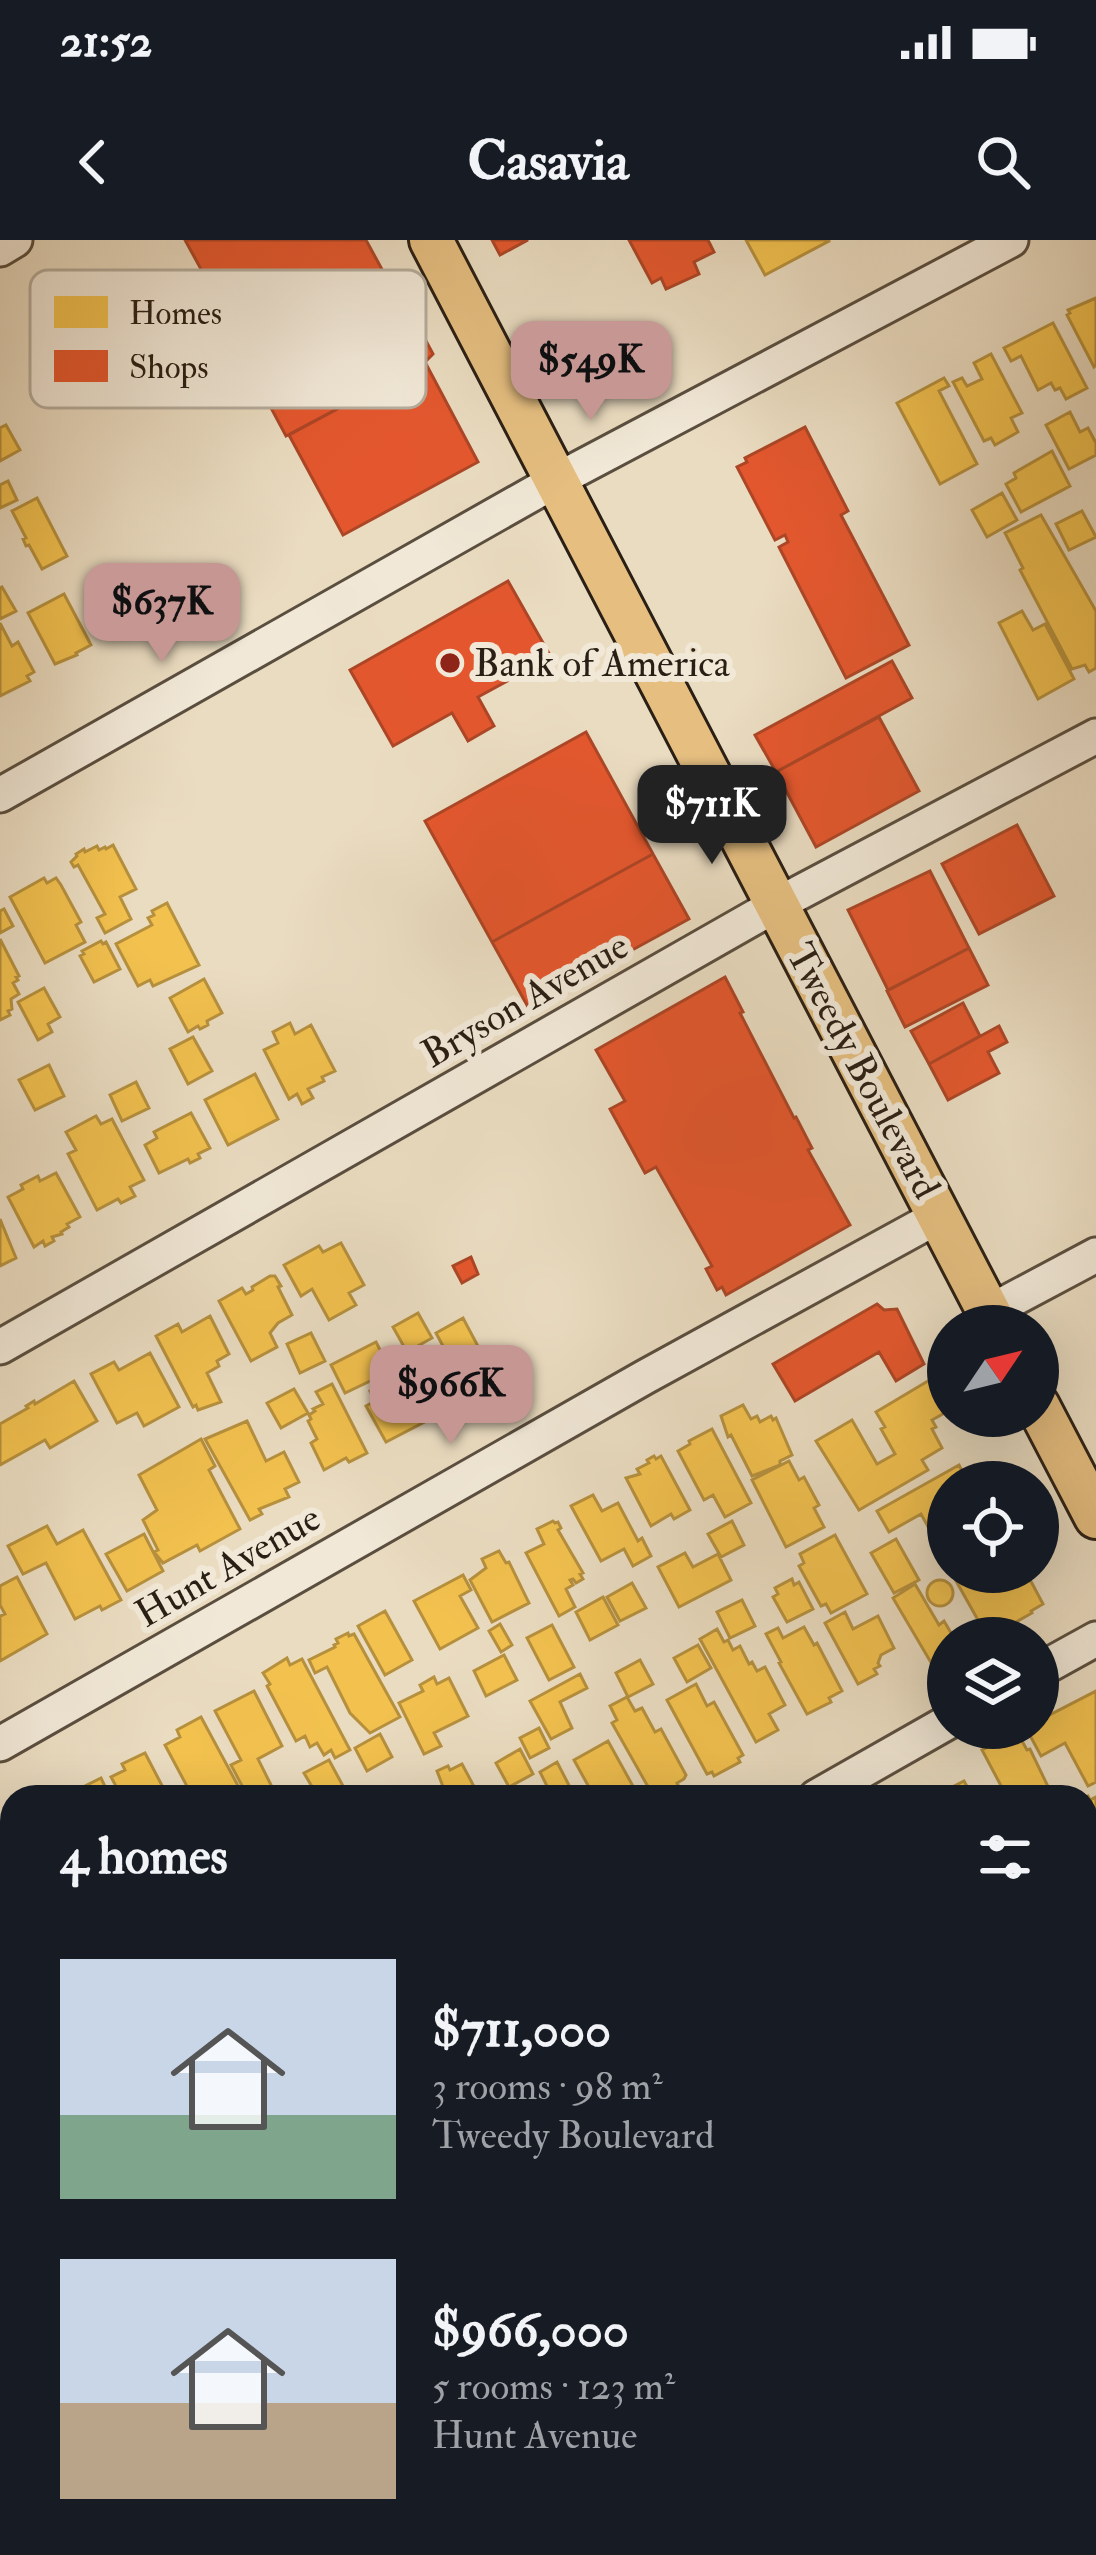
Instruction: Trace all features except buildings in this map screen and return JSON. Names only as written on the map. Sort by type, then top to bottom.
[{"type":"main road","name":"Tweedy Boulevard","points":[[431,240],[985,1305]]},
{"type":"main road","points":[[1054,1437],[1096,1517]]},
{"type":"street","points":[[0,248],[15,240]]},
{"type":"street","points":[[0,795],[555,482],[1011,240]]},
{"type":"street","name":"Bryson Avenue","points":[[0,1347],[776,905],[1096,736]]},
{"type":"street","name":"Hunt Avenue","points":[[0,1744],[645,1377],[939,1216]]},
{"type":"street","points":[[1015,1305],[1096,1255]]},
{"type":"street","points":[[1059,1659],[1096,1639]]},
{"type":"street","points":[[837,1785],[927,1734]]},
{"type":"place","name":"Bank of America","points":[[450,663]]}]
